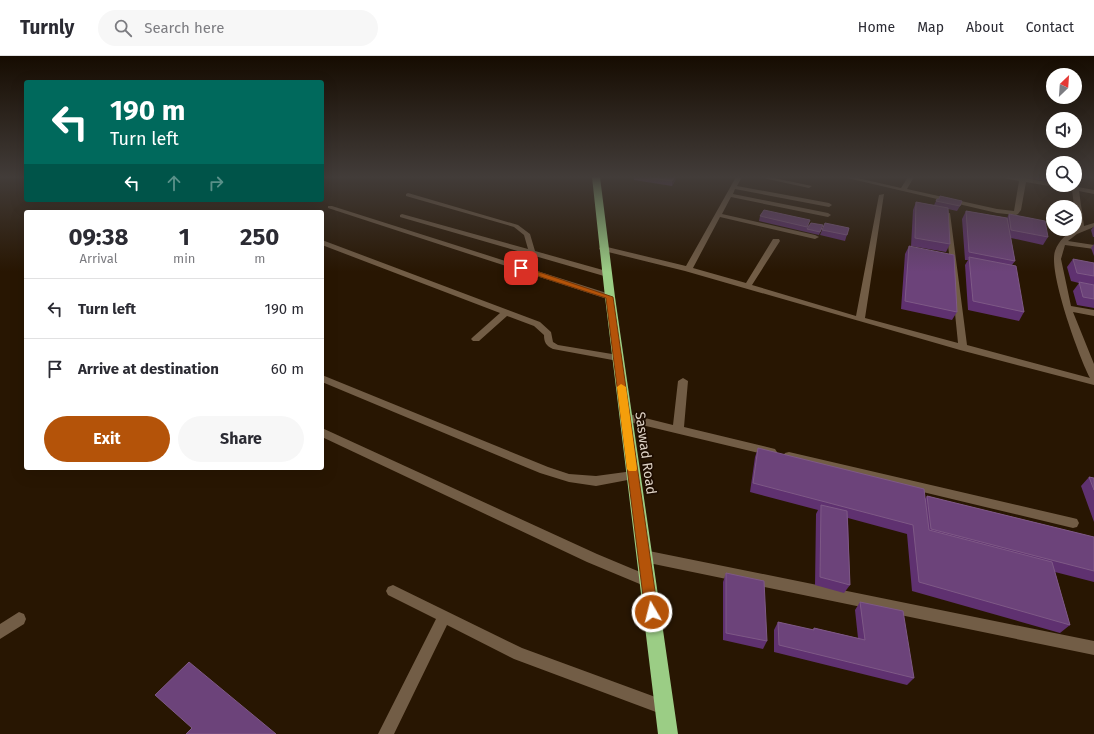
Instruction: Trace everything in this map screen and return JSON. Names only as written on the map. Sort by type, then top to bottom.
[{"type":"highway","name":"Saswad Road","points":[[599,209],[603,248],[668,734]]},
{"type":"street","points":[[335,209],[610,297]]},
{"type":"street","points":[[456,209],[516,226],[524,230],[529,234],[532,253]]},
{"type":"street","points":[[688,269],[721,209]]},
{"type":"street","points":[[797,209],[828,215]]},
{"type":"street","points":[[860,319],[880,209]]},
{"type":"street","points":[[986,209],[1016,213],[1018,209]]},
{"type":"street","points":[[1083,209],[1090,227],[1069,236],[1062,242],[1057,258],[1068,308],[1094,376]]},
{"type":"street","points":[[948,214],[963,348]]},
{"type":"street","points":[[718,215],[816,237]]},
{"type":"street","points":[[402,216],[607,274]]},
{"type":"street","points":[[748,286],[776,241]]},
{"type":"street","points":[[1062,242],[1094,247]]},
{"type":"street","points":[[324,243],[537,324],[548,334],[548,341],[550,345],[618,358]]},
{"type":"street","points":[[603,248],[688,269],[963,348],[1094,382]]},
{"type":"street","points":[[1068,308],[1094,313]]},
{"type":"street","points":[[476,339],[506,312]]},
{"type":"street","points":[[324,379],[544,470],[569,478],[596,481],[633,475]]},
{"type":"street","points":[[678,430],[684,381]]},
{"type":"street","points":[[626,417],[1073,523]]},
{"type":"street","points":[[324,433],[592,558],[647,581]]},
{"type":"street","points":[[644,556],[1094,648]]},
{"type":"street","points":[[393,591],[519,654],[664,707]]},
{"type":"street","points":[[386,734],[444,617]]},
{"type":"street","points":[[0,632],[19,619]]},
{"type":"building","points":[[916,209],[948,209],[950,244],[915,238]]},
{"type":"building","points":[[764,210],[810,220],[807,227],[760,216]]},
{"type":"building","points":[[966,211],[1007,218],[1015,261],[969,252]]},
{"type":"building","points":[[1009,214],[1045,221],[1046,236],[1048,237],[1011,230]]},
{"type":"building","points":[[811,223],[823,225],[820,232],[807,229]]},
{"type":"building","points":[[825,223],[849,228],[847,235],[822,230]]},
{"type":"building","points":[[909,246],[954,255],[957,312],[905,301]]},
{"type":"building","points":[[969,257],[1016,266],[1024,312],[973,301]]},
{"type":"building","points":[[1073,259],[1094,263],[1094,276],[1077,273]]},
{"type":"building","points":[[1079,282],[1094,285],[1094,299],[1083,297]]},
{"type":"building","points":[[758,448],[924,489],[929,530],[1052,562],[1070,625],[919,582],[913,525],[753,483]]},
{"type":"building","points":[[1089,477],[1094,478],[1094,490]]},
{"type":"building","points":[[927,496],[1094,537],[1094,571],[931,529]]},
{"type":"building","points":[[821,505],[847,511],[850,585],[820,577]]},
{"type":"building","points":[[726,573],[764,581],[767,641],[726,633]]},
{"type":"building","points":[[860,602],[903,611],[914,678],[779,645],[778,622],[814,630],[814,628],[865,640]]},
{"type":"building","points":[[189,662],[276,734],[186,734],[192,728],[155,695]]},
{"type":"slow traffic","points":[[621,387],[632,469]]},
{"type":"route","points":[[521,268],[610,297],[652,612]]}]
